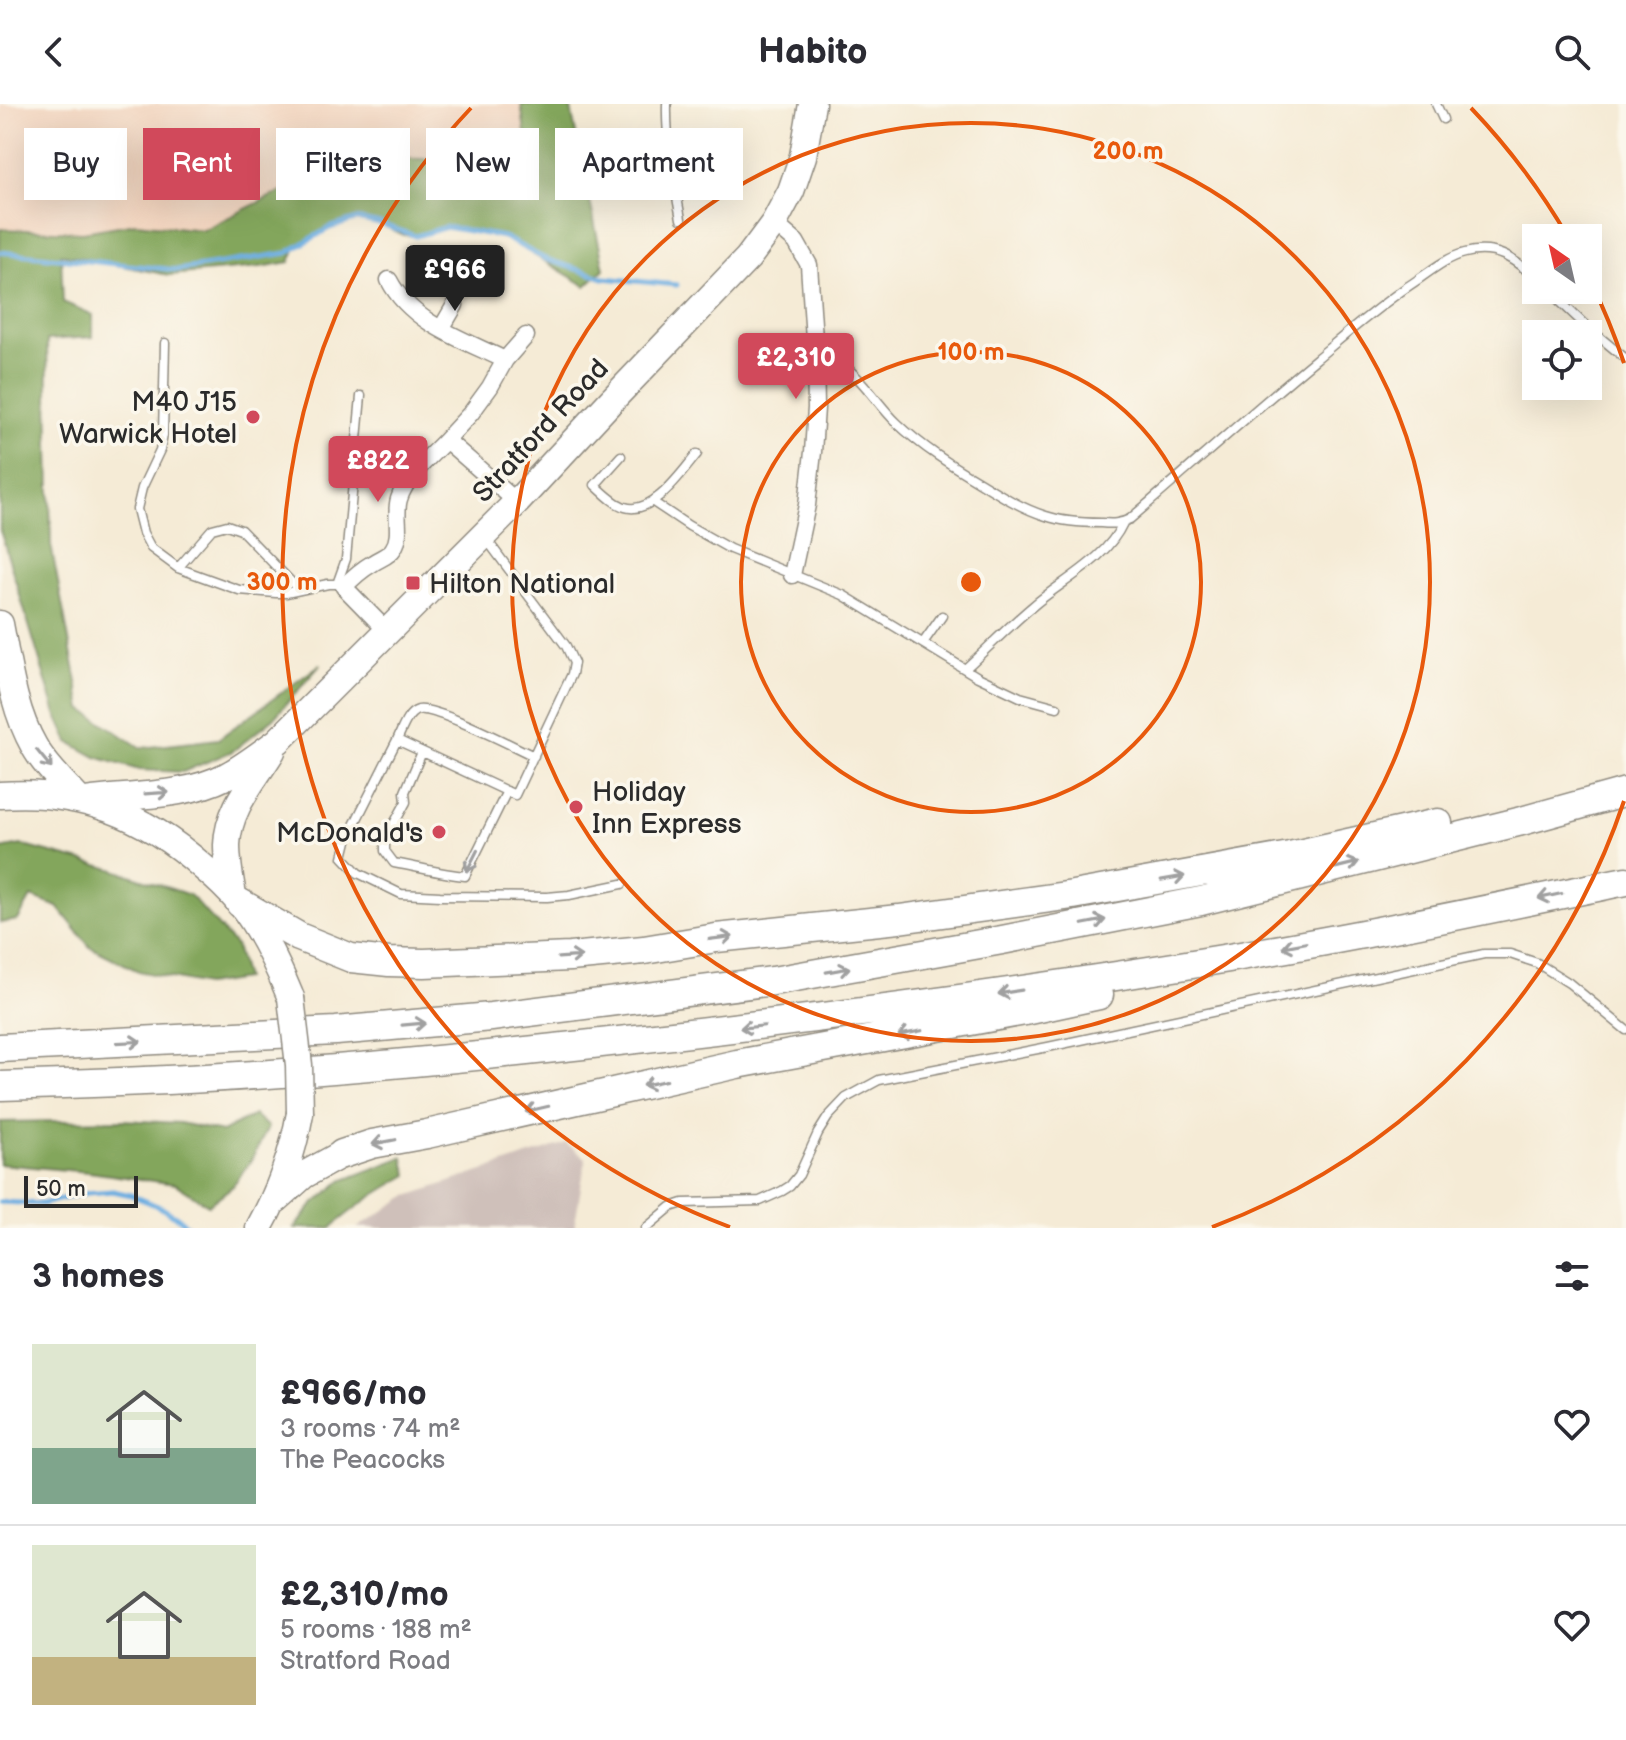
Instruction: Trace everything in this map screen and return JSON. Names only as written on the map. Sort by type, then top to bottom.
[{"type":"highway","name":"Stratford Road","points":[[82,800],[165,793],[205,785],[226,776],[278,741],[483,537],[748,258],[774,223],[791,191],[803,156],[812,104]]},
{"type":"highway","points":[[0,624],[11,682],[26,730],[43,759],[82,800]]},
{"type":"highway","name":"Stratford Road","points":[[236,899],[227,847],[232,815],[278,741]]},
{"type":"highway","points":[[0,1048],[336,1031],[491,1017],[773,981],[1201,901],[1626,792]]},
{"type":"highway","points":[[0,795],[27,794],[82,800],[145,824],[185,851],[236,899],[299,937],[351,958],[389,962],[555,958],[899,919],[1073,895],[1290,856],[1455,819],[1518,822]]},
{"type":"highway","points":[[0,1086],[208,1078],[481,1056],[787,1023],[1230,958],[1626,881]]},
{"type":"highway","points":[[236,899],[270,953],[291,998],[299,1065],[300,1113],[290,1155],[265,1216]]},
{"type":"highway","points":[[265,1216],[304,1175],[342,1154],[372,1144],[737,1064],[1128,989],[1230,958]]},
{"type":"street","points":[[774,223],[796,242],[809,265],[815,354],[813,452],[807,505],[792,575]]},
{"type":"street","points":[[389,280],[409,308],[441,329],[505,360]]},
{"type":"street","points":[[441,329],[455,305]]},
{"type":"street","points":[[388,632],[341,585],[391,552],[398,536],[397,508],[402,490],[471,413],[505,360],[526,336]]},
{"type":"street","points":[[446,440],[517,502]]},
{"type":"lane","points":[[667,104],[670,155],[681,219]]},
{"type":"lane","points":[[1436,104],[1443,119]]},
{"type":"lane","points":[[815,354],[828,355],[846,366],[881,407],[919,443],[1004,497],[1031,511],[1068,521],[1123,523],[1378,307],[1448,260],[1479,250],[1511,258],[1522,267]]},
{"type":"lane","points":[[1563,304],[1626,359]]},
{"type":"lane","points":[[165,343],[163,435],[137,509],[143,533],[151,548],[178,568],[239,590],[276,593],[341,585],[361,396]]},
{"type":"lane","points":[[621,456],[595,485],[623,507],[635,508],[653,502],[697,454]]},
{"type":"lane","points":[[653,502],[709,538],[843,595],[965,669],[1020,697],[1057,707]]},
{"type":"lane","points":[[965,669],[1036,604],[1104,550],[1123,523]]},
{"type":"lane","points":[[178,568],[212,529],[227,525],[241,530],[299,590]]},
{"type":"lane","points":[[397,740],[515,795],[572,674],[574,663],[566,646],[483,537]]},
{"type":"lane","points":[[923,643],[942,616]]},
{"type":"lane","points":[[534,756],[465,723],[418,710],[410,715],[397,740],[348,837],[343,857],[358,873],[401,894],[547,897],[622,884]]},
{"type":"lane","points":[[422,752],[405,792],[406,802],[385,840],[385,851],[394,863],[465,876],[507,791]]},
{"type":"lane","points":[[646,1228],[671,1207],[683,1203],[760,1201],[790,1186],[799,1175],[828,1117],[846,1098],[879,1080],[1399,971],[1484,954],[1523,957],[1552,971],[1626,1030]]},
{"type":"shaded area","points":[[0,104],[521,104],[525,128],[426,128],[426,159],[410,159],[410,128],[276,128],[276,194],[203,230],[136,223],[83,232],[0,228]]},
{"type":"shaded area","points":[[566,1143],[586,1158],[574,1228],[357,1228],[405,1197]]},
{"type":"green space","points":[[521,104],[570,104],[575,128],[555,128],[555,200],[590,200],[604,269],[586,286],[504,237],[446,227],[416,236],[404,235],[381,224],[357,219],[329,228],[296,247],[290,262],[260,267],[169,275],[61,254],[63,302],[93,315],[93,337],[47,340],[51,545],[82,709],[141,748],[218,739],[321,664],[274,718],[233,751],[183,772],[139,770],[96,757],[69,742],[56,714],[0,530],[0,229],[83,232],[136,223],[203,230],[276,194],[276,200],[410,200],[410,159],[426,159],[426,200],[539,200],[539,128],[524,128]]},
{"type":"green space","points":[[21,845],[112,869],[190,895],[236,946],[245,979],[205,985],[138,971],[90,947],[58,907],[31,897],[18,920],[0,923],[0,849]]},
{"type":"green space","points":[[254,1115],[268,1127],[253,1157],[233,1186],[208,1205],[175,1184],[0,1164],[0,1122],[122,1120],[180,1123],[222,1132]]},
{"type":"green space","points":[[403,1157],[408,1175],[368,1199],[331,1228],[294,1228],[313,1205],[341,1181]]},
{"type":"waterway","points":[[0,252],[177,270],[287,253],[329,228],[357,219],[416,236],[446,227],[504,237],[545,259],[604,278],[677,285]]},
{"type":"waterway","points":[[0,1202],[42,1204],[86,1193],[113,1191],[160,1207],[189,1228]]},
{"type":"place","name":"M40 J15 Warwick Hotel","points":[[253,417]]},
{"type":"place","name":"Hilton National","points":[[413,583]]},
{"type":"place","name":"Holiday Inn Express","points":[[576,807]]},
{"type":"place","name":"McDonald's","points":[[439,832]]}]
